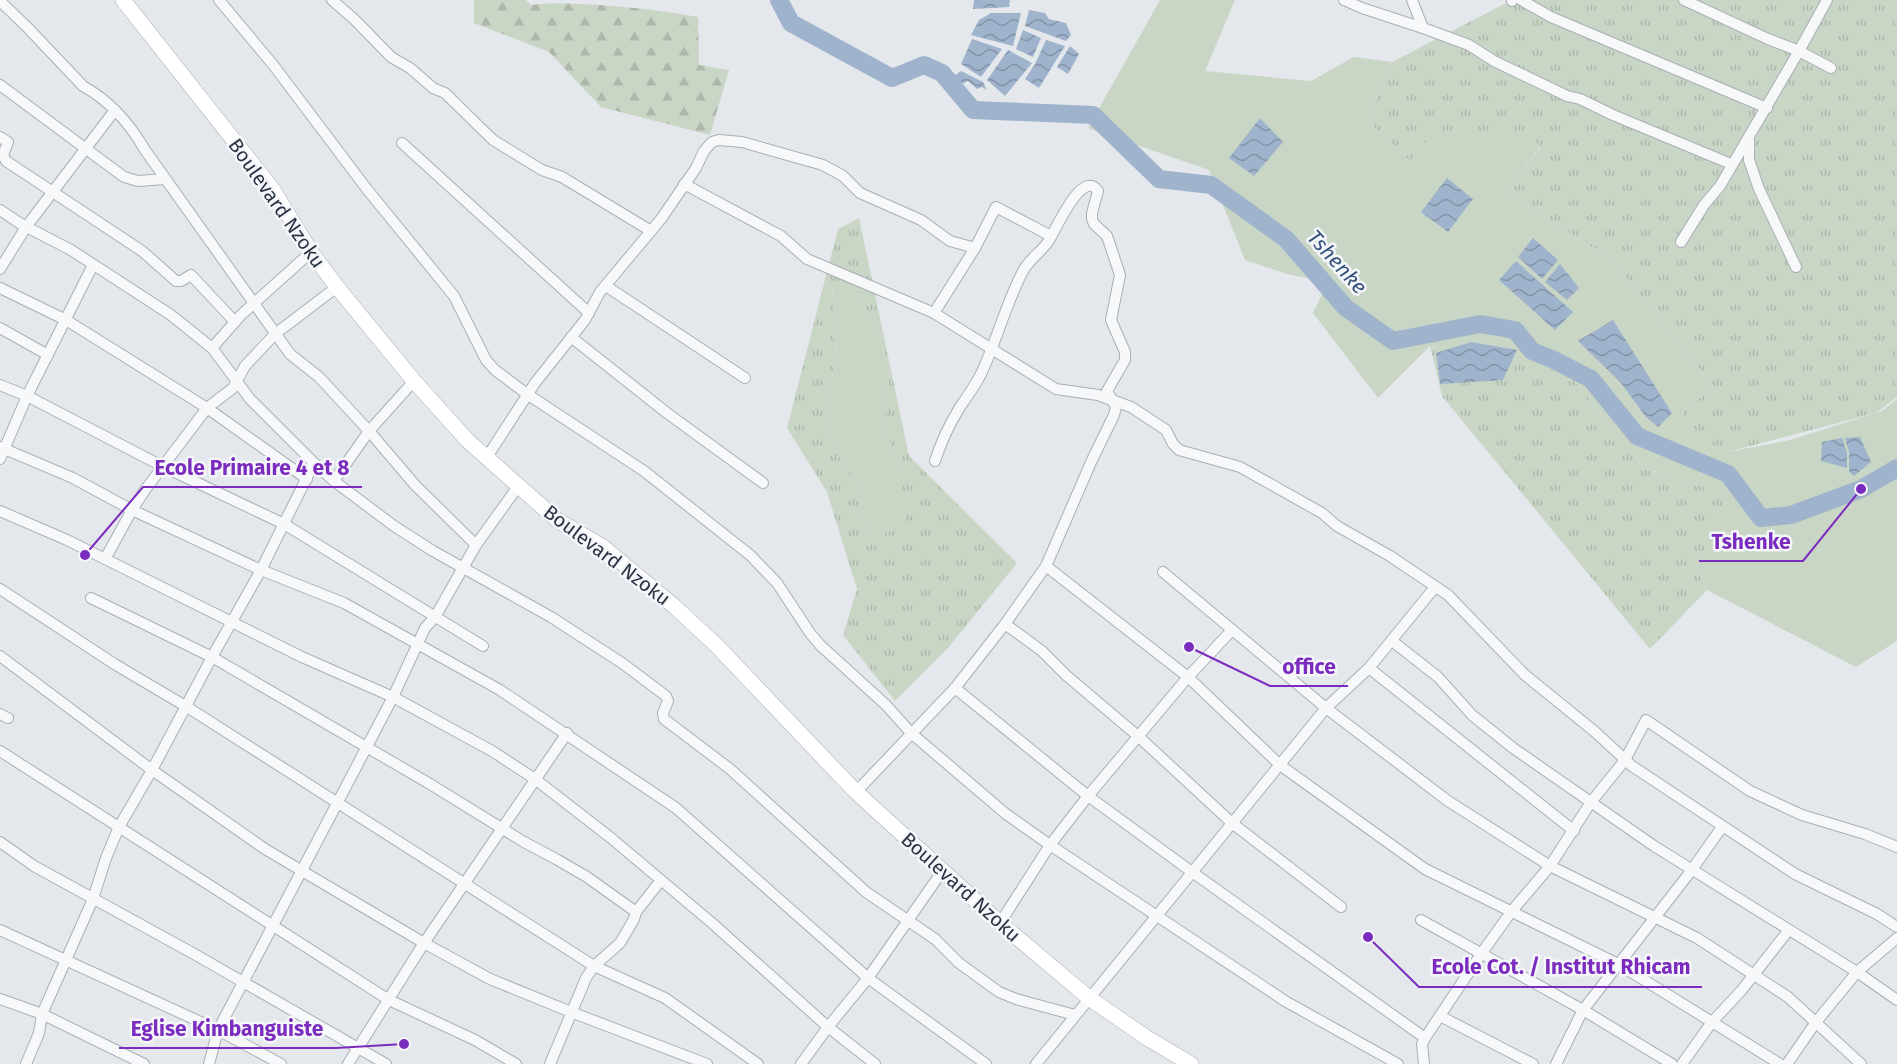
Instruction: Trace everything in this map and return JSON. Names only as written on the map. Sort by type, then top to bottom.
[{"type":"street","name":"Boulevard Nzoku","points":[[123,0],[273,190],[311,252],[337,287],[414,381],[468,441],[557,520],[603,547],[675,607],[716,645],[856,792],[1000,923],[1089,998],[1147,1038],[1191,1064]]},
{"type":"street","points":[[219,0],[274,66],[366,188],[454,296],[490,366],[527,394],[644,471],[750,555],[777,583],[820,645],[886,705],[911,733],[1006,814],[1285,1001],[1398,1064]]},
{"type":"street","points":[[332,0],[391,57],[410,68],[433,88],[445,93],[493,140],[542,170],[562,177],[651,231]]},
{"type":"street","points":[[1344,0],[1469,45],[1494,61],[1567,96],[1580,99],[1612,115],[1731,164]]},
{"type":"street","points":[[1412,0],[1423,28]]},
{"type":"street","points":[[1515,0],[1767,108]]},
{"type":"street","points":[[1684,0],[1832,68]]},
{"type":"street","points":[[1681,242],[1704,205],[1720,186],[1731,164],[1767,108],[1827,0]]},
{"type":"street","points":[[0,1],[83,86],[94,92],[130,126],[290,354],[319,377],[415,485],[476,545]]},
{"type":"street","points":[[0,85],[128,179],[138,181],[165,179]]},
{"type":"street","points":[[0,269],[26,226],[114,111]]},
{"type":"street","points":[[1749,136],[1749,160],[1759,189],[1796,267]]},
{"type":"street","points":[[4,140],[3,155],[6,161],[142,251],[176,280],[181,281],[191,275],[235,322]]},
{"type":"street","points":[[487,458],[527,394],[571,338],[589,313],[595,300],[651,231],[696,168],[712,141],[742,142],[823,165],[843,176],[860,193],[921,220],[950,241],[975,248]]},
{"type":"street","points":[[402,143],[589,313]]},
{"type":"street","points":[[684,184],[781,236],[807,259],[934,313],[1056,389],[1098,394],[1131,407],[1166,430],[1179,450],[1240,467],[1322,513],[1337,526],[1390,556],[1435,586],[1463,609],[1525,675],[1594,731],[1625,760],[1795,874],[1877,914],[1897,927]]},
{"type":"street","points":[[856,792],[955,688],[1005,624],[1046,566],[1114,415],[1116,407],[1107,392],[1125,360],[1125,352],[1110,320],[1120,275],[1107,236],[1094,224],[1092,219],[1097,188],[1088,185],[1084,187],[1066,208],[1048,242],[1023,271],[977,382],[959,408],[942,440],[935,462]]},
{"type":"street","points":[[934,313],[975,248],[996,207],[1052,236]]},
{"type":"street","points":[[0,210],[71,250],[158,305],[212,348],[236,382],[314,464],[406,534],[551,617],[622,663],[666,696],[668,701],[663,713],[664,719],[730,769],[857,884],[934,939],[959,963],[999,992],[1075,1015]]},
{"type":"street","points":[[212,348],[235,322],[311,252]]},
{"type":"street","points":[[93,265],[1,452],[73,478],[132,510],[261,570],[344,603],[500,690],[676,808],[868,978],[986,1064]]},
{"type":"street","points":[[606,286],[745,378]]},
{"type":"street","points":[[105,559],[132,510],[162,466],[207,408],[230,391],[245,366],[275,334],[337,287]]},
{"type":"street","points":[[0,288],[66,320],[207,408],[307,478]]},
{"type":"street","points":[[0,328],[48,355]]},
{"type":"street","points":[[571,338],[667,413],[763,483]]},
{"type":"street","points":[[334,481],[369,431],[414,381]]},
{"type":"street","points":[[0,385],[27,396],[162,466],[284,524],[483,646]]},
{"type":"street","points":[[26,1064],[39,1033],[42,1014],[93,898],[119,827],[152,771],[261,570],[314,464]]},
{"type":"street","points":[[209,1064],[218,1030],[393,697],[425,628],[435,616],[476,545],[519,485]]},
{"type":"street","points":[[0,511],[105,559],[302,657],[393,697],[492,751],[535,779],[661,880],[828,1027],[876,1064]]},
{"type":"street","points":[[1046,566],[1188,677],[1280,765],[1425,869],[1618,964],[1780,1064]]},
{"type":"street","points":[[1163,572],[1326,708],[1448,801],[1550,866],[1657,916],[1697,938],[1788,997],[1862,1064]]},
{"type":"street","points":[[1036,1064],[1326,708],[1370,668],[1435,586]]},
{"type":"street","points":[[0,589],[116,665],[187,707],[594,966],[665,998],[758,1064]]},
{"type":"street","points":[[91,598],[212,657],[587,877],[636,912]]},
{"type":"street","points":[[1005,624],[1042,651],[1232,823],[1341,908]]},
{"type":"street","points":[[1000,923],[1050,845],[1088,796],[1188,677],[1232,630]]},
{"type":"street","points":[[1392,641],[1438,677],[1472,715],[1513,748],[1692,871],[1857,972],[1897,1000]]},
{"type":"street","points":[[0,656],[152,771],[265,849],[424,943],[480,975],[707,1064]]},
{"type":"street","points":[[1370,668],[1574,831]]},
{"type":"street","points":[[955,688],[1088,796],[1425,1038]]},
{"type":"street","points":[[1424,1064],[1422,1044],[1425,1038],[1511,912],[1550,866],[1591,802],[1625,760],[1646,720],[1750,791],[1802,815],[1865,834],[1897,847]]},
{"type":"street","points":[[348,1064],[424,943],[567,733]]},
{"type":"street","points":[[0,751],[389,1000],[475,1040],[516,1064]]},
{"type":"street","points":[[1556,1064],[1583,1010],[1692,871],[1722,827]]},
{"type":"street","points":[[0,842],[34,866],[386,1064]]},
{"type":"street","points":[[801,1064],[868,978],[943,870]]},
{"type":"street","points":[[550,1064],[578,993],[594,966],[620,943],[636,912],[661,880]]},
{"type":"street","points":[[1421,920],[1583,1010],[1672,1064]]},
{"type":"street","points":[[0,930],[218,1030],[281,1064]]},
{"type":"street","points":[[1682,1064],[1712,1022],[1741,991],[1788,931]]},
{"type":"street","points":[[1787,1064],[1816,1022],[1857,972],[1897,938]]},
{"type":"street","points":[[0,999],[42,1014],[144,1064]]},
{"type":"street","points":[[1440,1016],[1533,1064]]},
{"type":"green space","points":[[474,0],[526,0],[531,5],[613,6],[698,17],[699,65],[729,70],[710,135],[601,107],[549,52],[474,23]]},
{"type":"green space","points":[[1160,0],[1235,0],[1205,71],[1311,81],[1354,57],[1392,62],[1367,121],[1410,161],[1429,138],[1523,133],[1541,146],[1505,192],[1612,260],[1713,386],[1682,413],[1716,454],[1790,440],[1882,411],[1897,399],[1897,641],[1856,667],[1707,590],[1696,568],[1735,497],[1644,468],[1557,359],[1430,346],[1378,398],[1313,313],[1328,282],[1287,274],[1245,260],[1209,170],[1088,128]]},
{"type":"green space","points":[[1512,0],[1897,0],[1897,397],[1876,413],[1716,455],[1682,413],[1713,386],[1612,260],[1505,192],[1541,147],[1410,161],[1367,121],[1392,62]]},
{"type":"green space","points":[[859,218],[909,456],[1017,563],[948,648],[895,701],[843,635],[857,589],[827,492],[787,428],[838,229]],"holes":[[[847,277],[877,329],[890,368],[884,427],[901,471],[867,537],[858,485],[833,447],[826,405],[836,358],[832,286]]]},
{"type":"green space","points":[[847,277],[877,329],[890,368],[884,427],[901,471],[907,527],[867,538],[858,485],[833,447],[826,405],[836,358],[832,285]]},
{"type":"green space","points":[[1430,346],[1557,359],[1644,468],[1736,497],[1696,568],[1707,590],[1650,649],[1442,396]]},
{"type":"water","points":[[974,0],[1010,0],[1009,7],[973,9]]},
{"type":"water","points":[[1029,10],[1045,13],[1049,19],[1066,23],[1071,35],[1066,41],[1025,26]]},
{"type":"water","points":[[991,13],[1021,13],[1013,46],[971,35],[979,20]]},
{"type":"water","points":[[1023,30],[1041,38],[1033,57],[1016,49]]},
{"type":"water","points":[[972,39],[1002,49],[981,77],[961,64]]},
{"type":"water","points":[[1046,40],[1065,46],[1039,88],[1025,79]]},
{"type":"water","points":[[1070,46],[1079,54],[1068,74],[1057,67]]},
{"type":"water","points":[[1008,50],[1032,63],[1005,96],[987,80]]},
{"type":"water","points":[[961,71],[983,82],[987,90],[982,87],[977,89],[968,81],[960,85],[954,76]]},
{"type":"water","points":[[1260,118],[1283,142],[1254,176],[1229,158]]},
{"type":"water","points":[[1447,178],[1473,199],[1448,232],[1421,212]]},
{"type":"water","points":[[1533,238],[1558,260],[1542,279],[1518,257]]},
{"type":"water","points":[[1516,261],[1573,312],[1555,330],[1499,280]]},
{"type":"water","points":[[1560,264],[1579,288],[1567,300],[1545,282]]},
{"type":"water","points":[[1613,320],[1672,413],[1658,427],[1646,417],[1621,383],[1578,341]]},
{"type":"water","points":[[1471,342],[1517,350],[1503,380],[1440,384],[1436,353]]},
{"type":"water","points":[[1860,437],[1871,462],[1854,476],[1849,471],[1849,452],[1845,438]]},
{"type":"water","points":[[1842,438],[1847,453],[1847,468],[1821,461],[1822,442]]},
{"type":"waterway","name":"Tshenke","points":[[779,0],[791,23],[892,78],[924,65],[942,73],[973,110],[1093,115],[1159,179],[1211,185],[1286,239],[1346,308],[1393,341],[1480,324],[1515,330],[1532,351],[1591,379],[1637,436],[1728,474],[1761,518],[1791,515],[1861,489],[1897,468]]},
{"type":"place","name":"Tshenke","points":[[1861,489]]},
{"type":"place","name":"Ecole Primaire 4 et 8","points":[[85,555]]},
{"type":"place","name":"office","points":[[1189,647]]},
{"type":"place","name":"Ecole Cot. / Institut Rhicam","points":[[1368,937]]},
{"type":"place","name":"Eglise Kimbanguiste","points":[[404,1044]]}]
